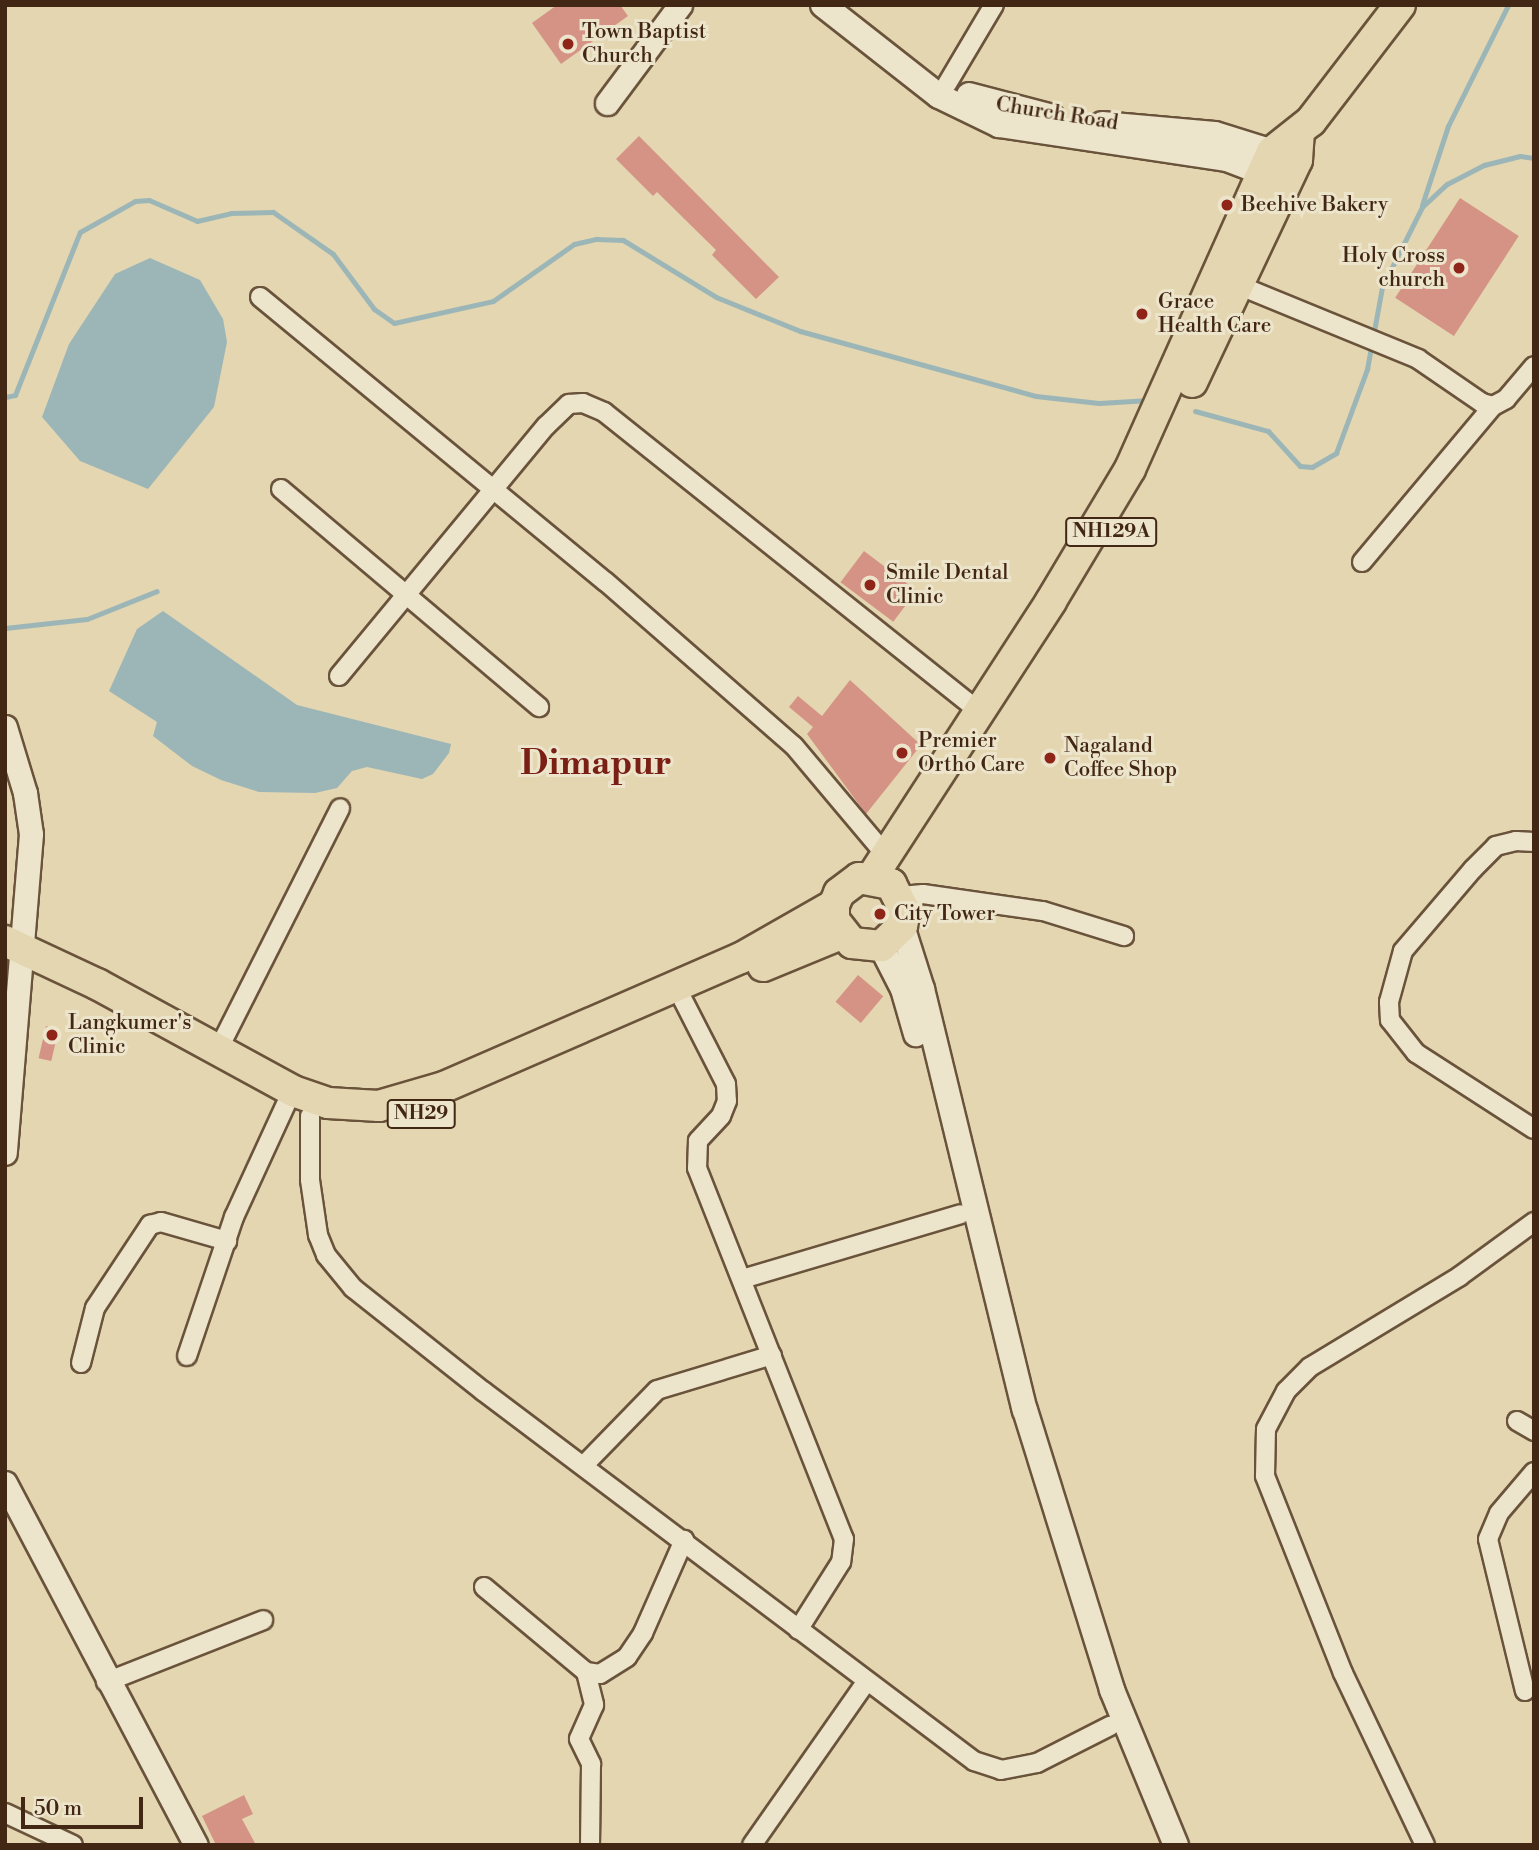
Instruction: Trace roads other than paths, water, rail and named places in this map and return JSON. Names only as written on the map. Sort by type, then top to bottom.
[{"type":"highway","name":"NH129A","points":[[887,877],[980,712],[1151,431],[1284,160],[1400,5]]},
{"type":"highway","name":"NH129A","points":[[887,877],[1153,465],[1238,285],[1284,160]]},
{"type":"highway","name":"NH29","points":[[15,954],[293,1091],[328,1103],[379,1107],[444,1087],[741,958],[834,905],[848,884],[887,877]]},
{"type":"highway","points":[[834,905],[841,933],[852,943],[892,936],[887,877]]},
{"type":"highway","name":"NH29","points":[[15,954],[298,1110],[370,1126],[413,1117],[841,933]]},
{"type":"main road","points":[[823,5],[939,96],[999,125],[1227,159],[1284,160]]},
{"type":"main road","name":"Church Road","points":[[844,5],[947,84],[981,101],[1043,116],[1215,134],[1284,160]]},
{"type":"main road","points":[[892,936],[1027,1476],[1110,1726],[1160,1845]]},
{"type":"main road","points":[[892,936],[922,989],[1024,1410],[1112,1690],[1176,1845]]},
{"type":"street","points":[[607,103],[680,5]]},
{"type":"street","points":[[947,84],[994,5]]},
{"type":"street","points":[[1238,285],[1384,343],[1493,406]]},
{"type":"street","points":[[260,297],[492,492],[606,582],[794,746],[887,877],[923,894],[1043,911],[1124,936]]},
{"type":"street","points":[[1362,562],[1493,406],[1506,399],[1534,366]]},
{"type":"street","points":[[340,676],[492,492],[569,404],[583,403],[604,412],[980,712]]},
{"type":"street","points":[[281,489],[408,593],[539,707]]},
{"type":"street","points":[[5,727],[25,793],[32,834],[15,954],[5,1153]]},
{"type":"street","points":[[217,1052],[340,808]]},
{"type":"street","points":[[1534,842],[1496,846],[1473,869],[1403,951],[1389,1002],[1390,1020],[1416,1053],[1534,1129]]},
{"type":"street","points":[[683,1000],[726,1084],[727,1101],[720,1116],[698,1141],[696,1160],[845,1539],[841,1562],[798,1630]]},
{"type":"street","points":[[187,1356],[242,1197],[298,1110]]},
{"type":"street","points":[[298,1110],[318,1234],[326,1255],[353,1288],[866,1682],[974,1761],[1001,1770],[1037,1763],[1110,1726]]},
{"type":"street","points":[[742,1279],[961,1214]]},
{"type":"street","points":[[81,1363],[95,1308],[150,1224],[161,1222],[227,1241]]},
{"type":"street","points":[[1425,1845],[1343,1673],[1265,1476],[1266,1429],[1286,1391],[1310,1367],[1460,1276],[1534,1222]]},
{"type":"street","points":[[585,1464],[657,1390],[772,1355]]},
{"type":"street","points":[[1517,1422],[1534,1431]]},
{"type":"street","points":[[1525,1691],[1488,1539],[1499,1513],[1534,1472]]},
{"type":"street","points":[[5,1483],[106,1682],[195,1845]]},
{"type":"street","points":[[586,1672],[613,1670],[626,1657],[643,1633],[684,1540]]},
{"type":"street","points":[[484,1587],[586,1672],[594,1705],[579,1739],[591,1764],[590,1845]]},
{"type":"street","points":[[106,1682],[263,1620]]},
{"type":"street","points":[[752,1845],[866,1682]]},
{"type":"street","points":[[5,1813],[73,1845]]},
{"type":"water","points":[[150,258],[200,280],[223,319],[227,342],[214,407],[148,489],[80,461],[42,417],[69,344],[115,274]]},
{"type":"water","points":[[163,611],[297,705],[451,744],[449,753],[433,774],[422,779],[367,767],[352,771],[337,788],[315,793],[259,792],[221,780],[192,766],[153,736],[157,722],[109,691],[137,629]]},
{"type":"waterway","points":[[1422,205],[1448,126],[1508,5]]},
{"type":"waterway","points":[[1195,411],[1268,431],[1300,466],[1312,467],[1336,453],[1367,369],[1382,287],[1422,207],[1447,184],[1484,165],[1520,156],[1534,158]]},
{"type":"waterway","points":[[5,397],[15,395],[80,232],[135,201],[149,200],[197,221],[231,213],[273,212],[333,254],[374,309],[394,323],[493,301],[574,244],[596,239],[623,240],[716,297],[800,331],[1036,396],[1099,403],[1149,400]]},
{"type":"waterway","points":[[5,628],[87,619],[157,591]]},
{"type":"place","name":"Town Baptist Church","points":[[568,44]]},
{"type":"place","name":"Beehive Bakery","points":[[1227,205]]},
{"type":"place","name":"Holy Cross church","points":[[1459,268]]},
{"type":"place","name":"Grace Health Care","points":[[1142,314]]},
{"type":"place","name":"Smile Dental Clinic","points":[[870,585]]},
{"type":"place","name":"Premier Ortho Care","points":[[902,753]]},
{"type":"place","name":"Nagaland Coffee Shop","points":[[1050,758]]},
{"type":"place","name":"City Tower","points":[[880,914]]},
{"type":"place","name":"Langkumer's Clinic","points":[[52,1035]]},
{"type":"district","name":"Dimapur","points":[[596,764]]}]
